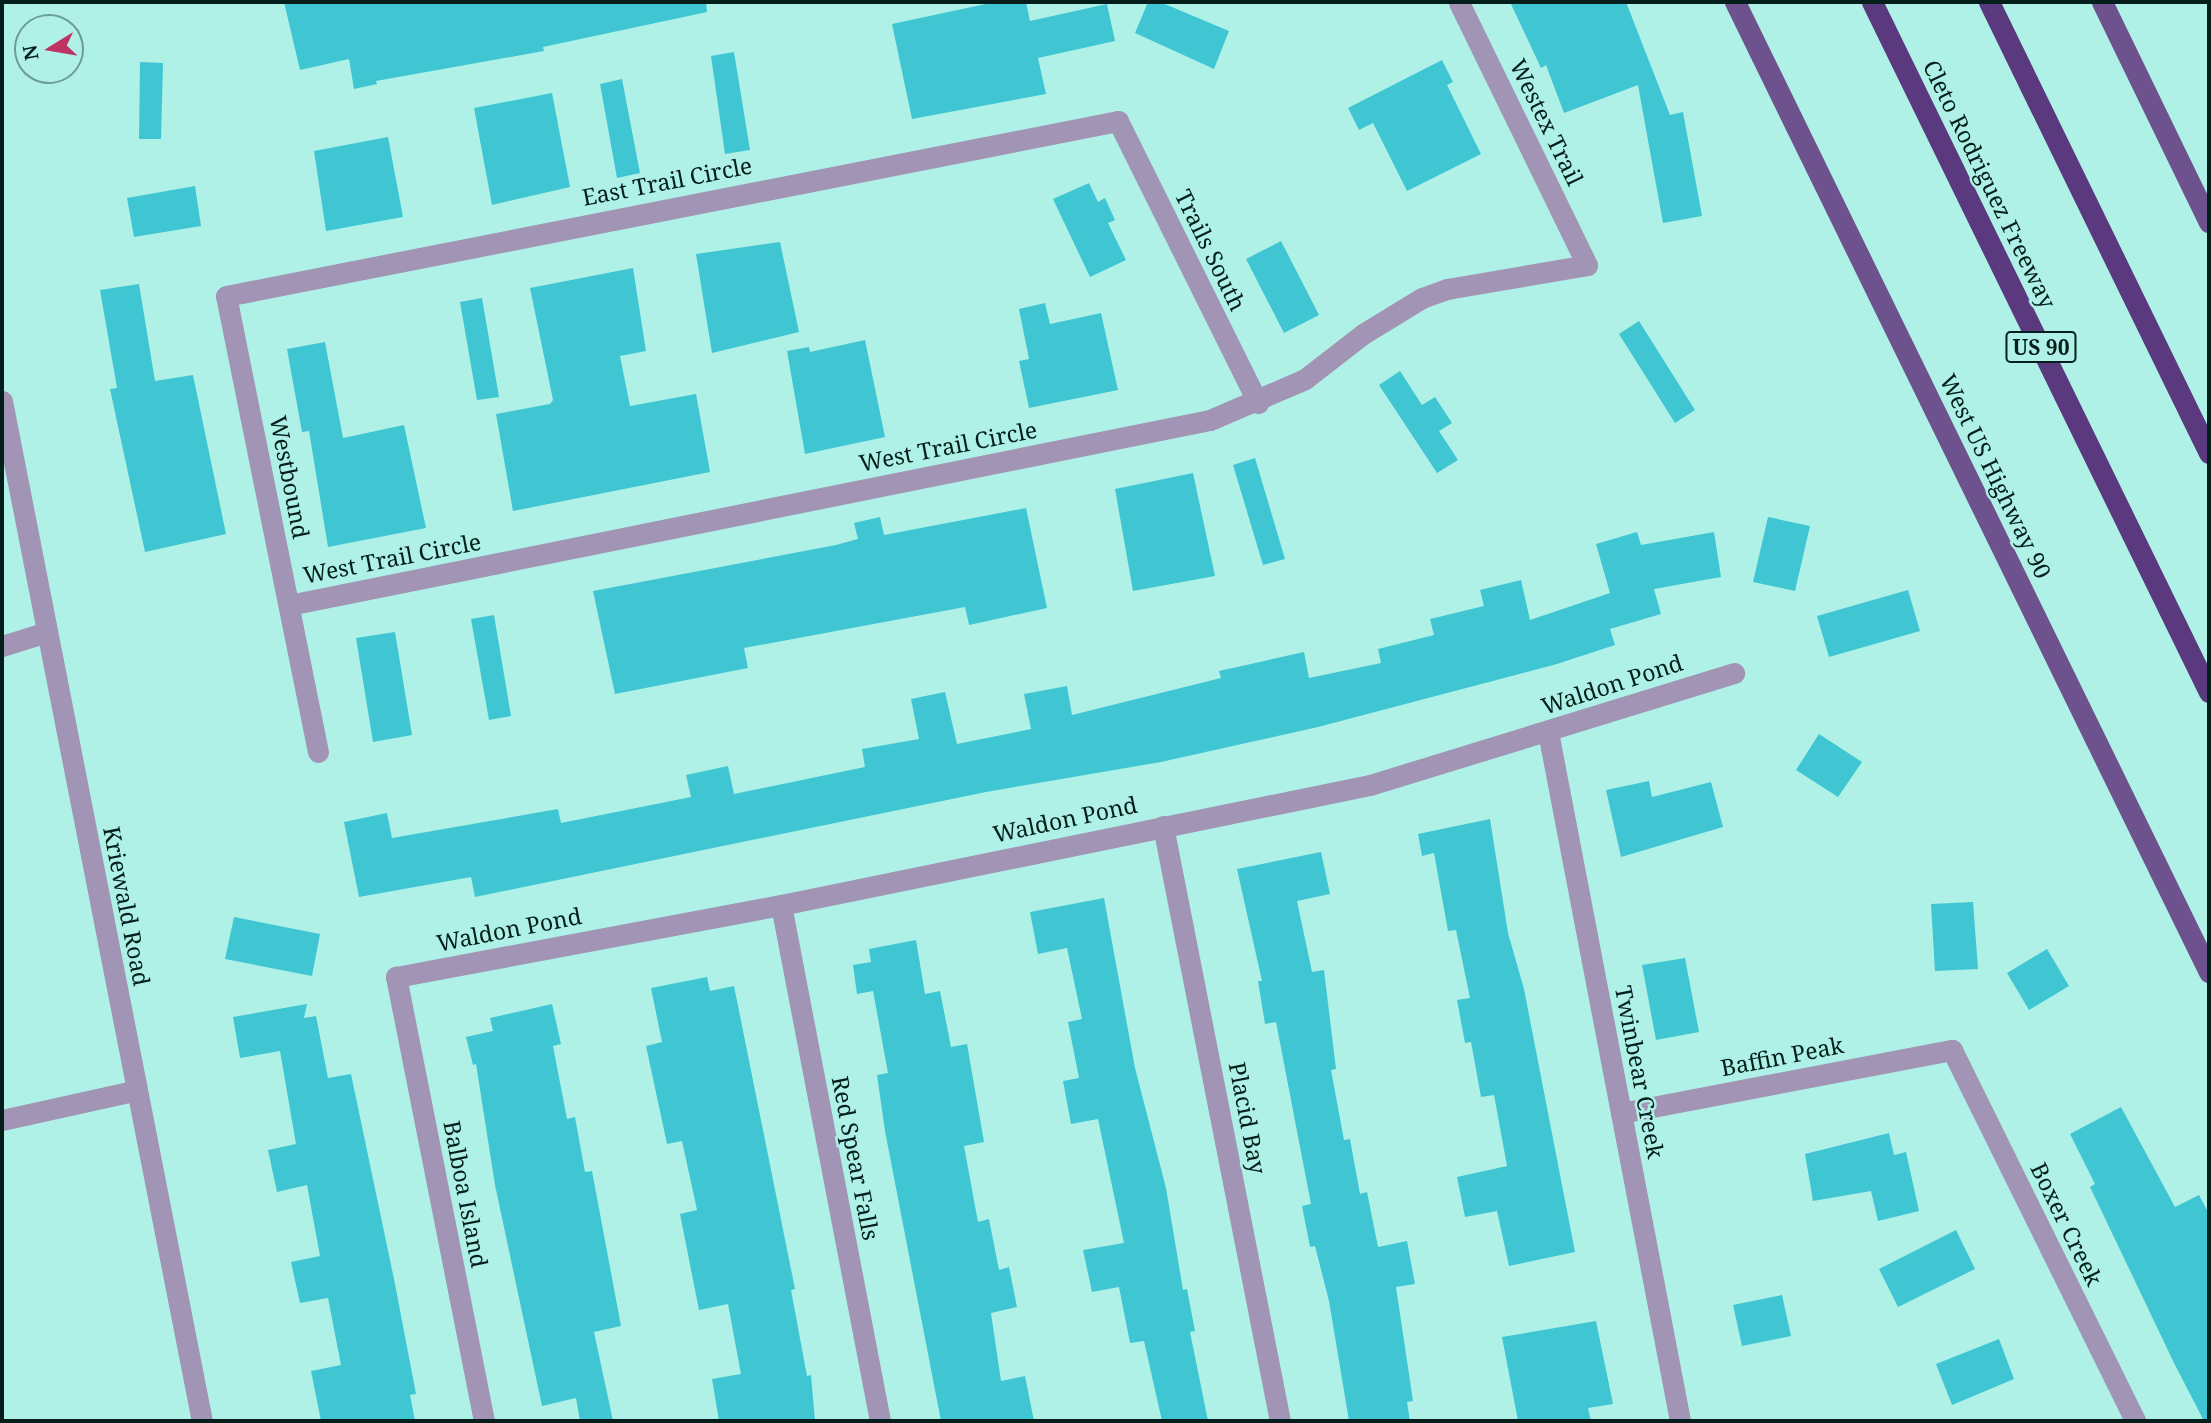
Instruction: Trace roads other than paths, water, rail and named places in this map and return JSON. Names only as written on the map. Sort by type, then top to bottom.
[{"type":"highway","name":"Cleto Rodriguez Freeway","points":[[1872,2],[2209,692]]},
{"type":"highway","points":[[1989,2],[2209,453]]},
{"type":"main road","name":"West US Highway 90","points":[[1735,2],[2209,972]]},
{"type":"main road","points":[[2102,2],[2209,222]]},
{"type":"street","name":"Westex Trail","points":[[1459,2],[1587,265]]},
{"type":"street","name":"East Trail Circle","points":[[226,296],[1118,121]]},
{"type":"street","name":"Trails South","points":[[1118,121],[1258,403]]},
{"type":"street","name":"West Trail Circle","points":[[289,605],[1210,420],[1258,403],[1305,379],[1363,334],[1422,298],[1447,289],[1587,265]]},
{"type":"street","name":"Westbound","points":[[226,296],[318,751]]},
{"type":"street","name":"Kriewald Road","points":[[2,401],[10,484],[47,632],[202,1421]]},
{"type":"street","points":[[2,646],[47,632]]},
{"type":"street","name":"Waldon Pond","points":[[396,977],[781,905],[1370,785],[1734,673]]},
{"type":"street","name":"Twinbear Creek","points":[[1548,732],[1680,1421]]},
{"type":"street","name":"Placid Bay","points":[[1163,826],[1280,1421]]},
{"type":"street","name":"Red Spear Falls","points":[[781,905],[880,1421]]},
{"type":"street","name":"Balboa Island","points":[[396,977],[484,1421]]},
{"type":"street","name":"Baffin Peak","points":[[1621,1113],[1952,1050]]},
{"type":"street","name":"Boxer Creek","points":[[1952,1050],[2135,1421]]},
{"type":"street","points":[[2,1120],[137,1090]]}]
